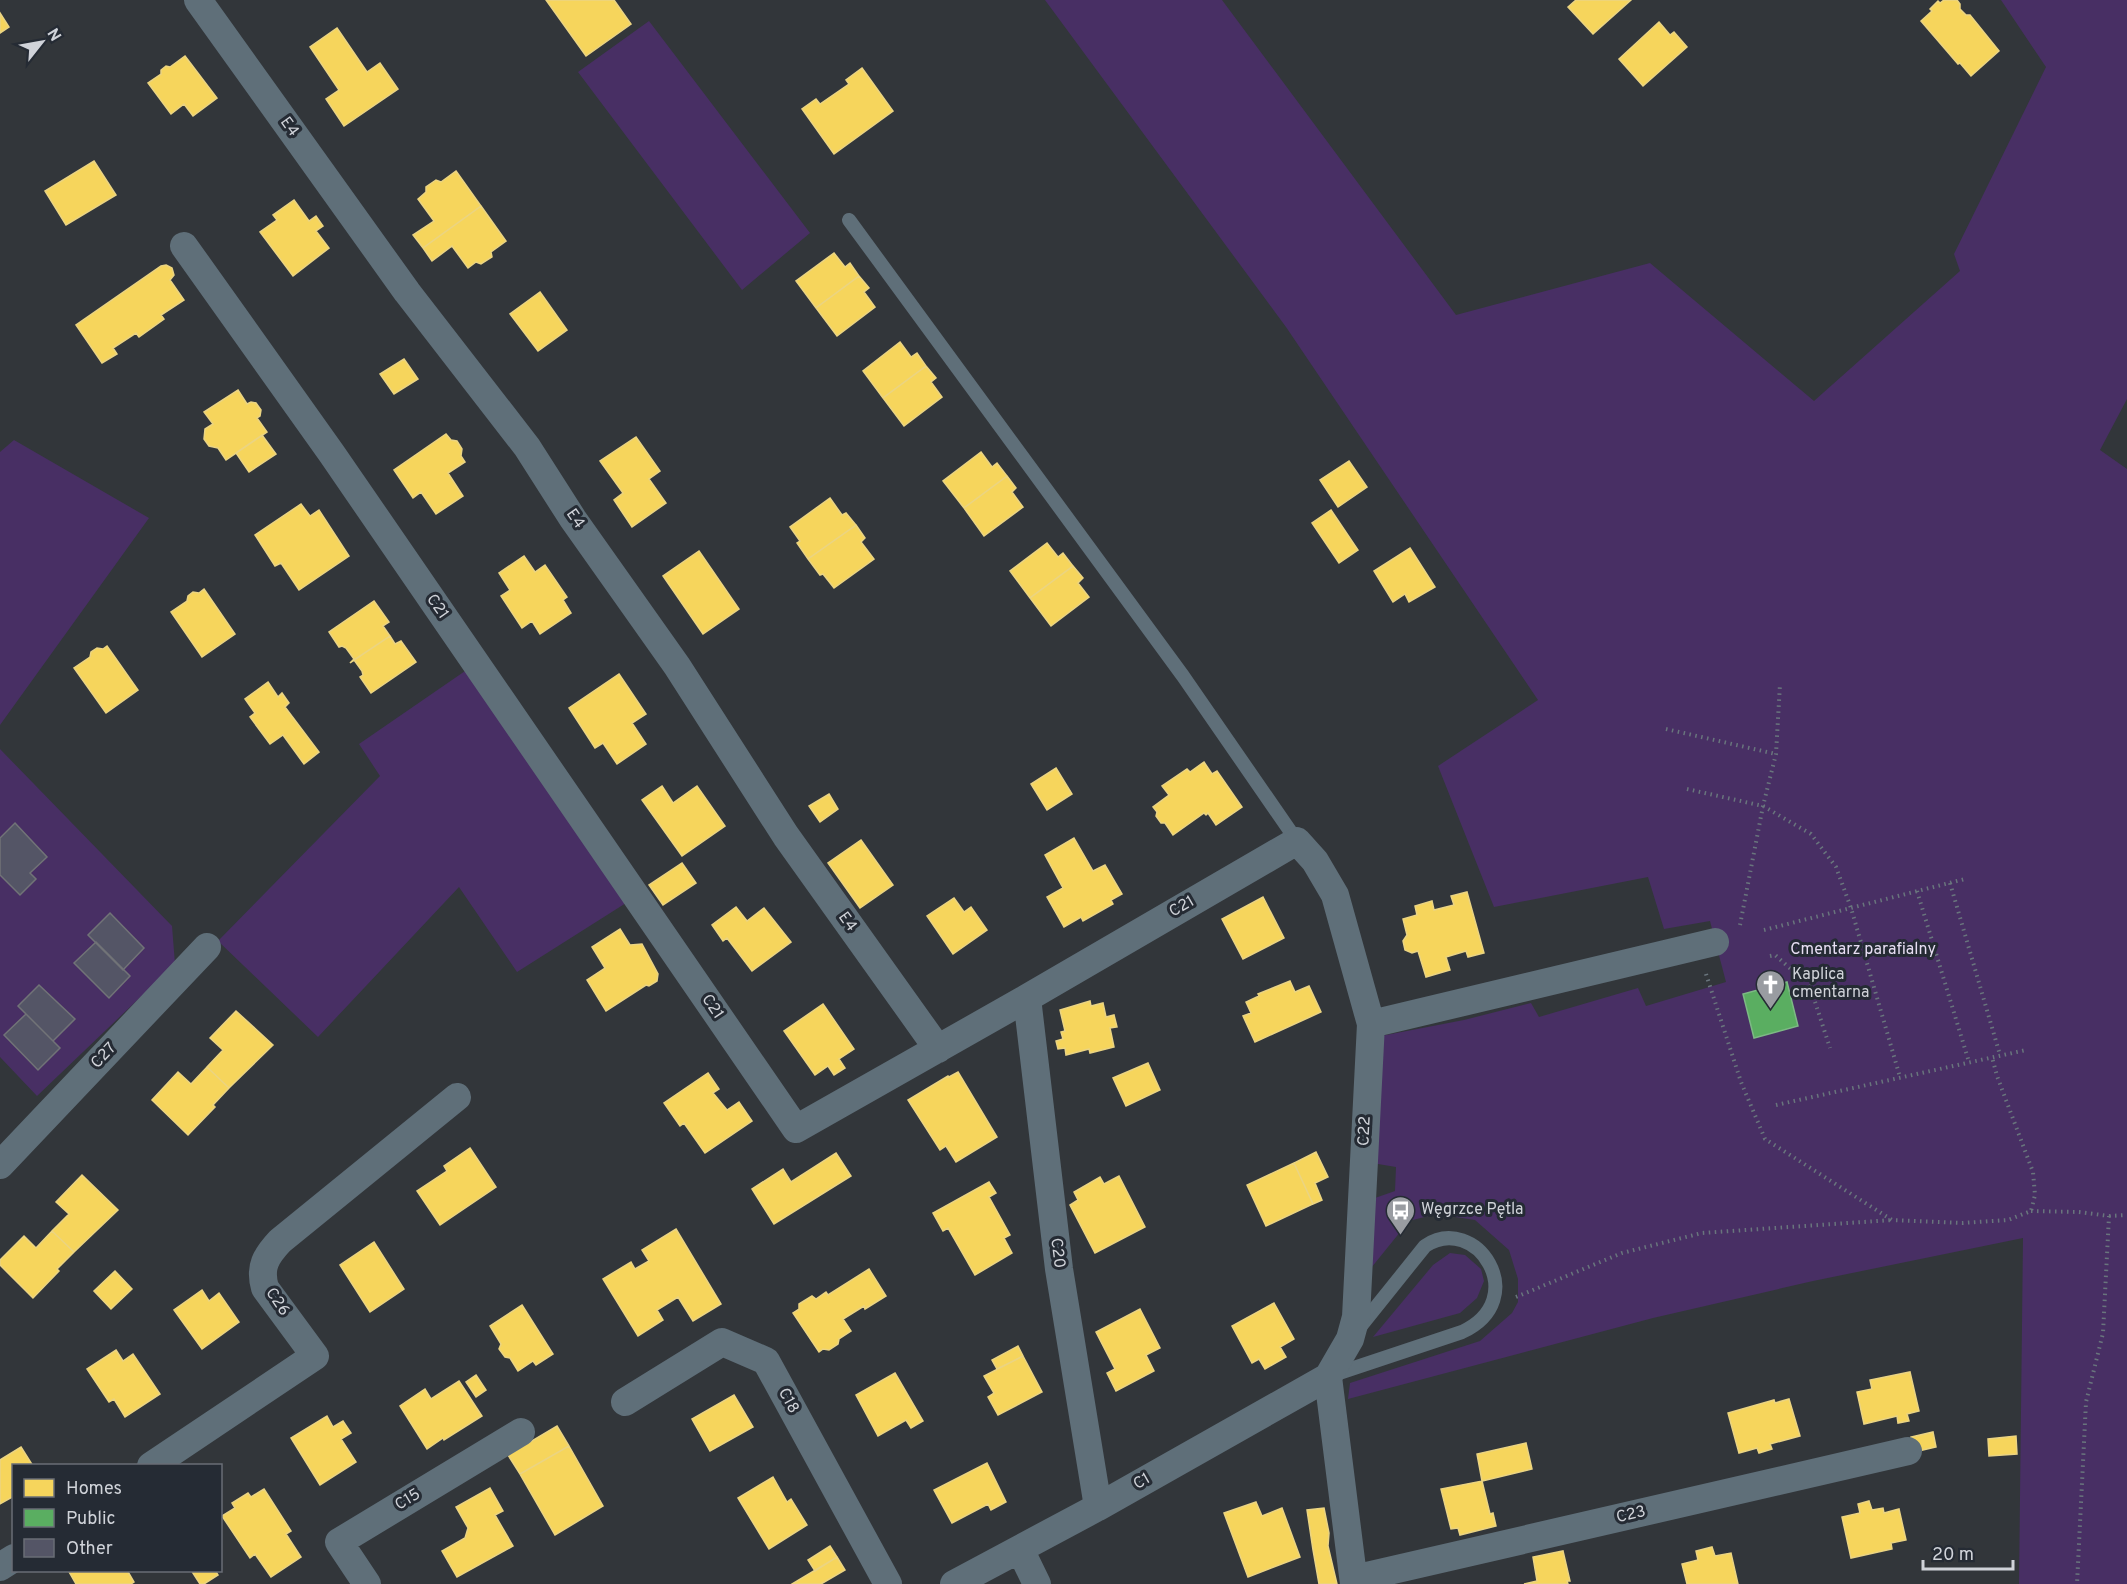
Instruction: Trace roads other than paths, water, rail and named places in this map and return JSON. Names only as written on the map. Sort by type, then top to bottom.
[{"type":"street","name":"E4","points":[[198,0],[407,292],[527,447],[573,519],[677,666],[786,836],[938,1049]]},
{"type":"street","name":"C21","points":[[184,246],[332,454],[796,1129],[1296,841]]},
{"type":"street","points":[[1296,841],[1315,861],[1335,895],[1371,1024],[1706,945]]},
{"type":"street","name":"C27","points":[[0,1165],[207,947]]},
{"type":"street","name":"C20","points":[[1027,998],[1059,1269],[1098,1507]]},
{"type":"street","name":"C22","points":[[1328,1377],[1350,1339],[1356,1317],[1371,1024]]},
{"type":"street","name":"C26","points":[[154,1464],[315,1356],[265,1288],[261,1274],[270,1252],[280,1240],[457,1097]]},
{"type":"street","name":"C18","points":[[625,1402],[722,1342],[766,1361],[888,1584]]},
{"type":"street","points":[[1328,1377],[1354,1581]]},
{"type":"street","name":"C1","points":[[954,1584],[1098,1507],[1328,1377]]},
{"type":"street","name":"C15","points":[[367,1584],[339,1542],[521,1432]]},
{"type":"street","name":"C23","points":[[1354,1581],[1908,1451]]},
{"type":"street","points":[[1020,1549],[1036,1584]]},
{"type":"lane","points":[[849,220],[1183,676],[1296,841]]},
{"type":"lane","points":[[1328,1377],[1476,1326],[1491,1310],[1496,1290],[1490,1263],[1479,1250],[1464,1240],[1439,1238],[1425,1246],[1350,1339]]},
{"type":"place","name":"Kaplica cmentarna","points":[[1771,1010]]},
{"type":"place","name":"Węgrzce Pętla","points":[[1400,1236]]},
{"type":"park label","name":"Cmentarz parafialny","points":[[1863,950]]}]
